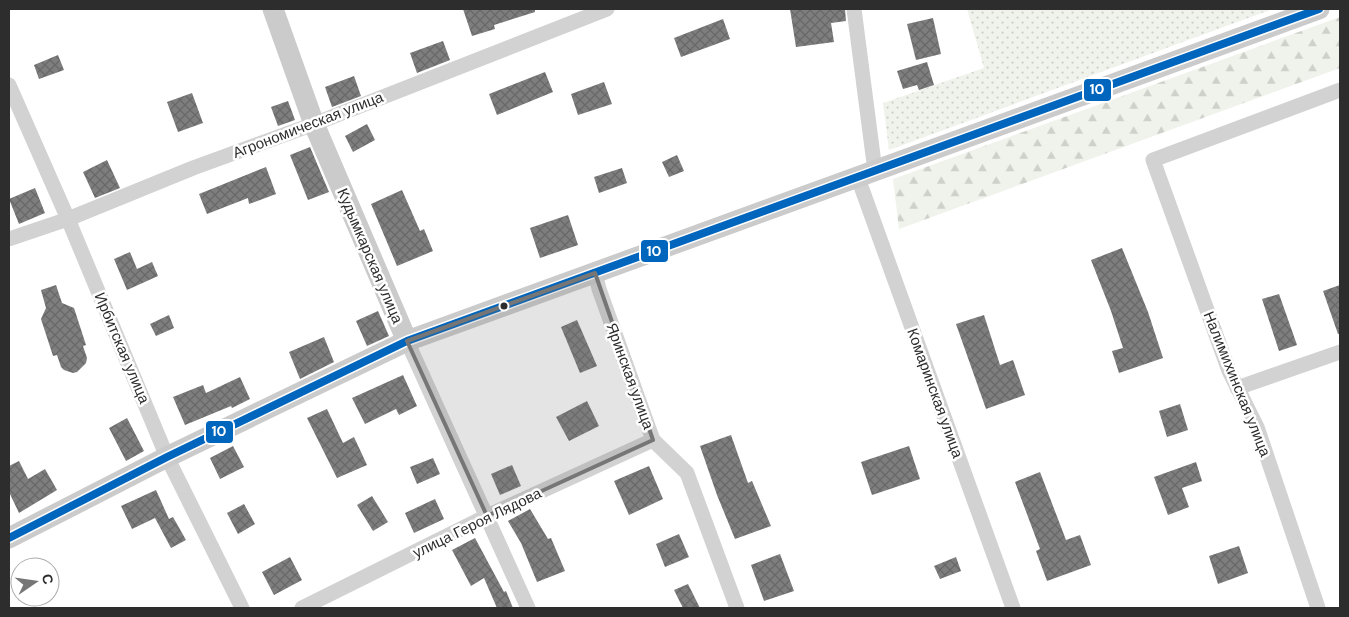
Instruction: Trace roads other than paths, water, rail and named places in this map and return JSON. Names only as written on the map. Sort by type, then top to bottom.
[{"type":"street","name":"Кудымкарская улица","points":[[273,9],[314,124],[407,341],[528,608]]},
{"type":"street","name":"Агрономическая улица","points":[[9,239],[68,219],[193,168],[314,124],[607,9]]},
{"type":"street","name":"Комаринская улица","points":[[854,9],[867,175],[1012,608]]},
{"type":"street","points":[[9,538],[167,457],[407,341],[1319,9]]},
{"type":"street","name":"Ирбитская улица","points":[[9,85],[68,219],[167,457],[242,608]]},
{"type":"street","name":"Налимихинская улица","points":[[1318,608],[1257,427],[1228,371],[1153,160],[1340,90]]},
{"type":"street","name":"Яринская улица","points":[[595,272],[599,289],[654,440],[687,473],[737,608]]},
{"type":"street","points":[[1237,388],[1340,352]]},
{"type":"street","name":"улица Героя Лядова","points":[[302,608],[487,516],[654,440]]}]
